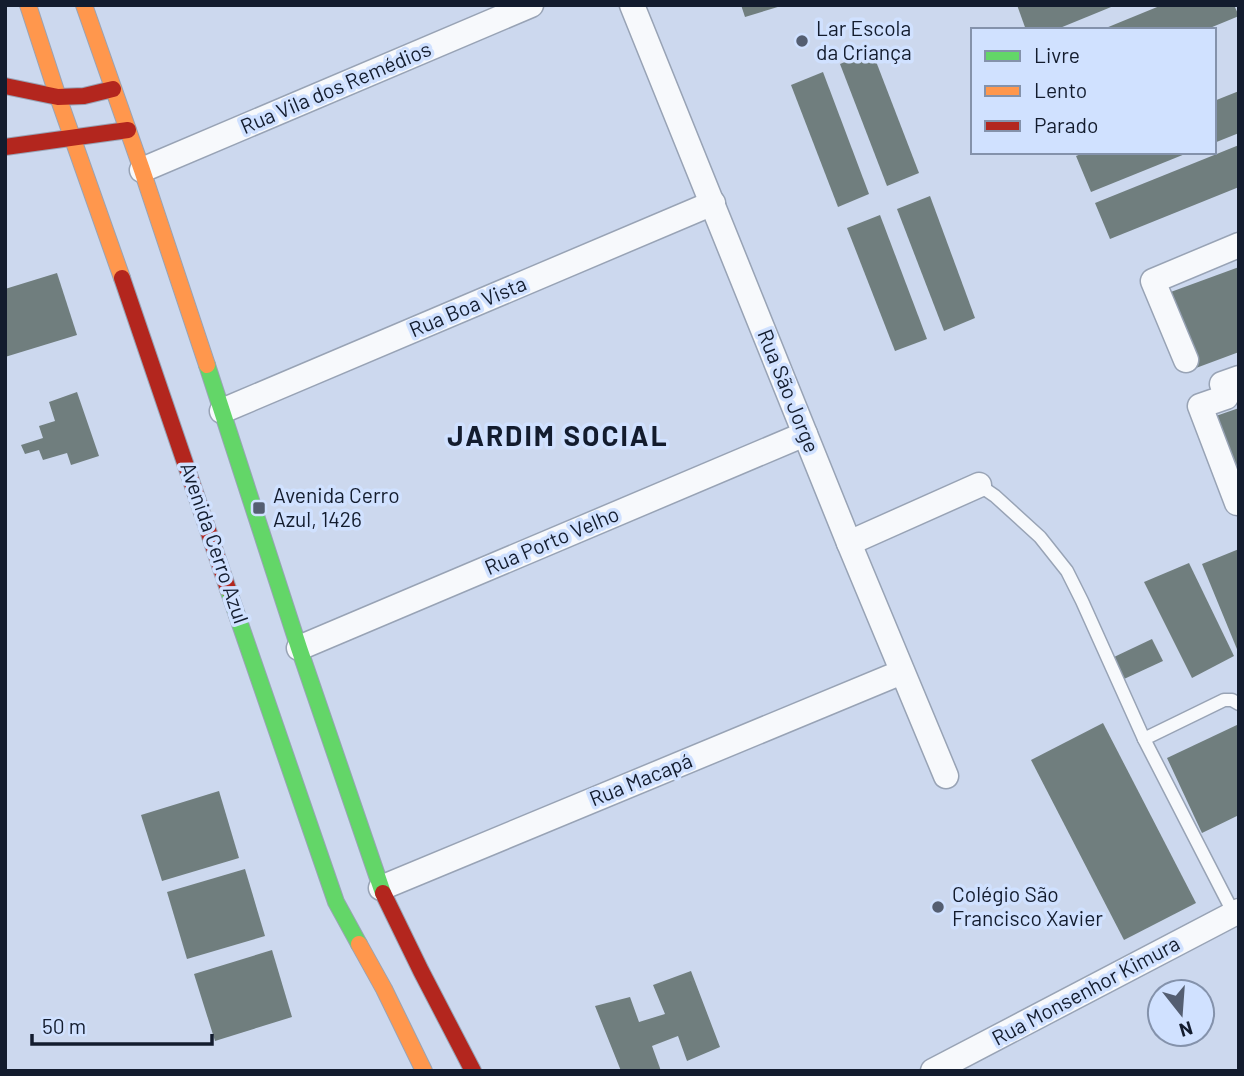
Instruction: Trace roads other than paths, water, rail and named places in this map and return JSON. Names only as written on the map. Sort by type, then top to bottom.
[{"type":"main road","name":"Avenida Cerro Azul","points":[[28,5],[337,902],[403,980],[435,997],[473,1071]]},
{"type":"main road","name":"Avenida Cerro Azul","points":[[85,5],[380,888],[424,1071]]},
{"type":"main road","points":[[5,86],[58,97],[84,96],[113,89]]},
{"type":"main road","points":[[5,147],[128,130]]},
{"type":"main road","points":[[407,1009],[435,997]]},
{"type":"street","name":"Rua Vila dos Remédios","points":[[142,170],[531,5]]},
{"type":"street","name":"Rua São Jorge","points":[[632,5],[804,434],[947,776]]},
{"type":"street","name":"Rua Boa Vista","points":[[222,411],[713,203]]},
{"type":"street","points":[[1186,360],[1153,281],[1239,245]]},
{"type":"street","points":[[1239,378],[1222,384],[1226,397],[1200,406],[1239,503]]},
{"type":"street","name":"Rua Porto Velho","points":[[299,648],[804,434]]},
{"type":"street","points":[[849,543],[979,485]]},
{"type":"street","name":"Rua Macapá","points":[[380,888],[902,673]]},
{"type":"street","name":"Rua Monsenhor Kimura","points":[[933,1071],[1236,912]]},
{"type":"lane","points":[[979,485],[1040,537],[1066,571],[1144,739],[1236,912]]},
{"type":"lane","points":[[1144,739],[1224,700],[1239,704]]},
{"type":"place","name":"Lar Escola da Criança","points":[[802,41]]},
{"type":"place","name":"Avenida Cerro Azul, 1426","points":[[259,508]]},
{"type":"place","name":"Colégio São Francisco Xavier","points":[[938,907]]},
{"type":"district","name":"JARDIM SOCIAL","points":[[558,436]]}]
